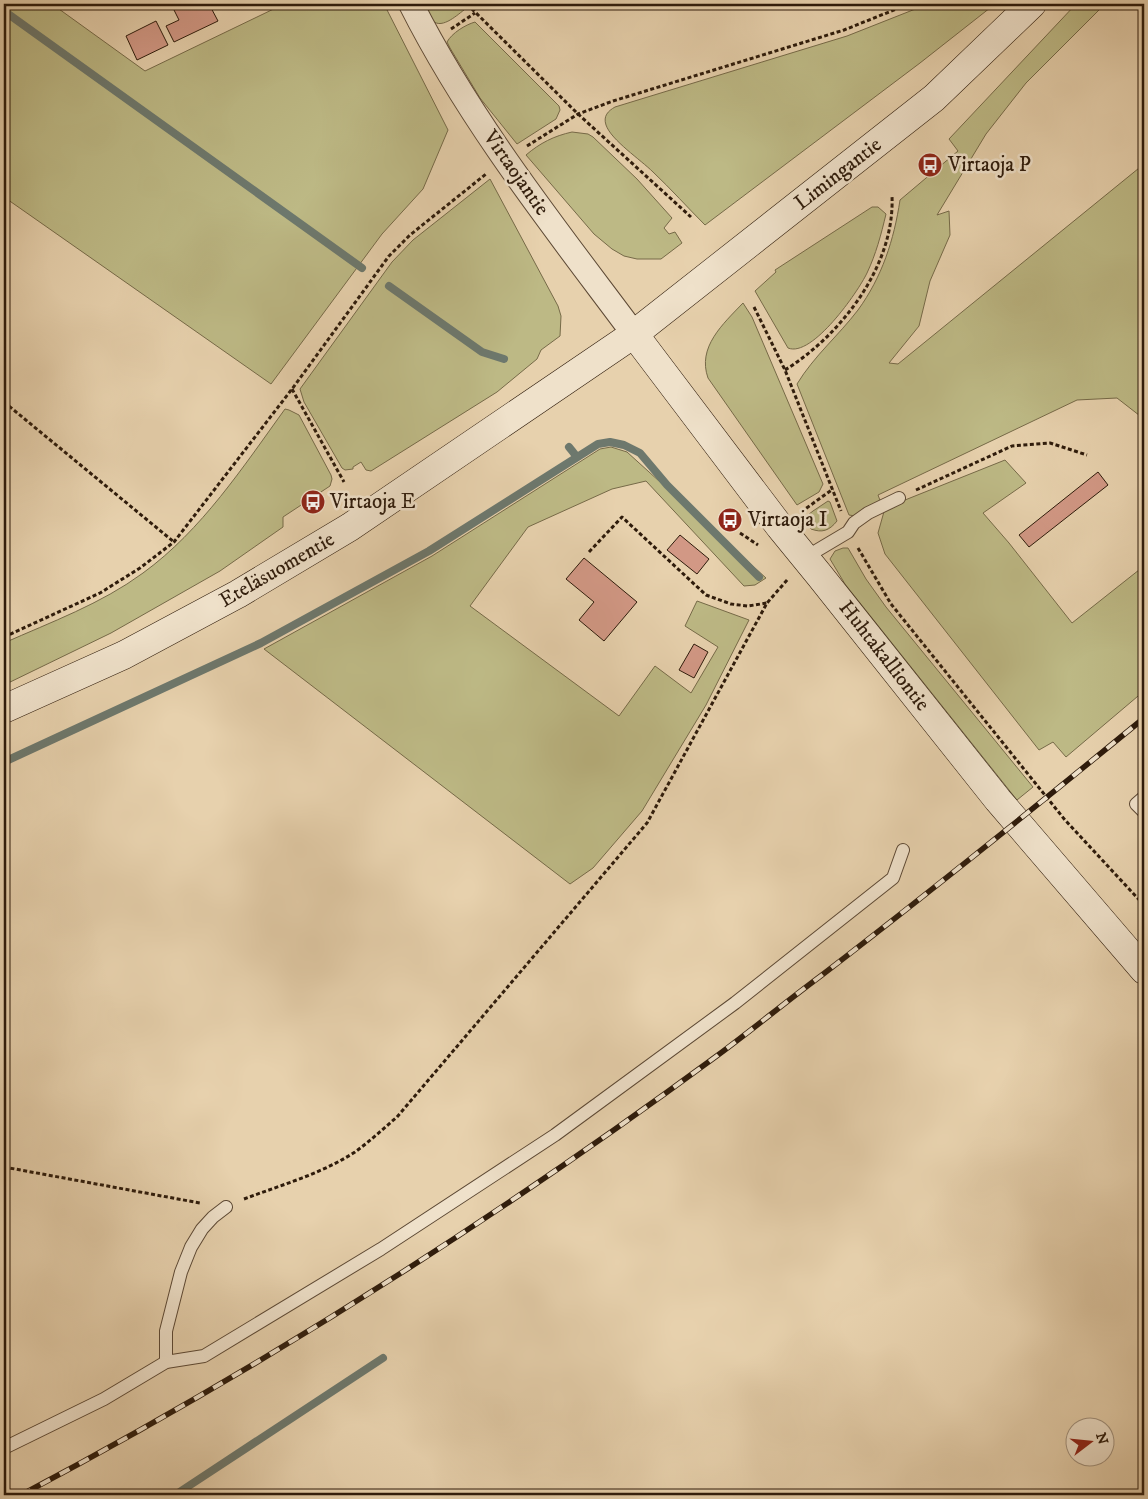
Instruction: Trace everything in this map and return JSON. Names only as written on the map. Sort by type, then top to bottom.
[{"type":"main road","name":"Limingantie","points":[[634,334],[934,98],[1032,4]]},
{"type":"main road","name":"Huhtakalliontie","points":[[634,334],[780,527],[806,557],[1004,807],[1144,970]]},
{"type":"main road","name":"Eteläsuomentie","points":[[4,710],[124,655],[238,594],[350,527],[634,334]]},
{"type":"street","name":"Virtaojantie","points":[[411,4],[430,42],[504,160],[634,334]]},
{"type":"lane","points":[[806,557],[848,532],[854,523],[868,513],[899,498]]},
{"type":"lane","points":[[1144,797],[1136,804],[1144,812]]},
{"type":"lane","points":[[4,1448],[104,1399],[166,1362],[204,1356],[381,1248],[555,1135],[735,1003],[893,878],[903,850]]},
{"type":"lane","points":[[166,1362],[166,1331],[187,1255],[202,1228],[213,1216],[226,1207]]},
{"type":"path","points":[[467,4],[578,114],[691,216]]},
{"type":"path","points":[[4,637],[100,593],[140,568],[174,542],[292,389],[390,256],[410,235],[504,160],[578,114],[613,100],[844,30],[908,4]]},
{"type":"path","points":[[785,370],[806,357],[828,336],[858,299],[884,251],[892,210],[892,196]]},
{"type":"path","points":[[754,307],[785,370],[833,489],[848,532],[890,604],[1065,820],[1144,904]]},
{"type":"path","points":[[292,389],[344,482]]},
{"type":"path","points":[[4,402],[174,542]]},
{"type":"path","points":[[899,498],[1012,446],[1050,443],[1087,455]]},
{"type":"path","points":[[589,552],[622,517],[706,595],[731,604],[748,606],[767,603]]},
{"type":"path","points":[[4,1167],[226,1207],[306,1176],[355,1152],[397,1117],[647,823],[767,603],[806,557]]},
{"type":"shaded area","points":[[4,4],[52,4],[145,71],[284,4],[384,4],[448,130],[423,189],[382,234],[271,384],[4,197]]},
{"type":"shaded area","points":[[423,4],[459,4],[464,10],[452,19],[439,24],[431,19]]},
{"type":"shaded area","points":[[928,4],[995,4],[705,225],[653,172],[614,137],[606,125],[605,119],[607,114],[615,107],[847,36]]},
{"type":"shaded area","points":[[1076,4],[1105,4],[1026,83],[986,134],[937,215],[949,211],[950,235],[930,281],[919,326],[889,363],[898,364],[1144,164],[1144,419],[1117,398],[1077,400],[878,495],[881,503],[855,516],[849,515],[797,384],[811,364],[858,310],[874,285],[886,258],[900,200],[958,151],[949,139]]},
{"type":"shaded area","points":[[475,22],[559,106],[560,110],[556,119],[517,144],[480,98],[447,42],[459,30]]},
{"type":"shaded area","points":[[572,132],[588,134],[593,137],[637,179],[672,218],[664,228],[669,234],[675,232],[682,243],[661,259],[637,259],[624,256],[594,234],[526,155],[547,140]]},
{"type":"shaded area","points":[[490,179],[558,306],[561,316],[560,336],[541,350],[537,359],[497,392],[371,471],[366,470],[361,462],[353,467],[353,469],[345,470],[342,468],[304,402],[300,389],[392,262],[413,240]]},
{"type":"shaded area","points":[[872,207],[878,207],[886,214],[876,252],[862,282],[844,308],[821,334],[798,348],[788,348],[755,291],[776,272],[775,270]]},
{"type":"shaded area","points":[[743,303],[752,317],[823,484],[819,492],[797,505],[708,378],[706,356],[709,346],[720,328]]},
{"type":"shaded area","points":[[285,409],[299,415],[331,475],[330,486],[283,517],[283,527],[220,571],[111,633],[4,685],[4,643],[75,612],[110,594],[143,573],[164,556],[203,518]]},
{"type":"shaded area","points":[[611,447],[627,452],[766,578],[755,585],[744,586],[646,481],[612,489],[528,527],[470,606],[619,716],[655,666],[691,693],[718,647],[685,626],[697,601],[749,620],[706,705],[642,811],[593,868],[570,884],[264,649],[432,556],[600,449]]},
{"type":"shaded area","points":[[1005,460],[1026,483],[983,513],[1072,623],[1144,566],[1144,691],[1066,757],[1053,742],[1039,750],[885,554],[878,533],[885,508]]},
{"type":"shaded area","points":[[828,501],[837,521],[825,530],[811,529],[804,518]]},
{"type":"shaded area","points":[[848,548],[866,579],[886,607],[1033,787],[1017,800],[845,584],[830,559],[835,551]]},
{"type":"building","points":[[171,4],[209,4],[218,21],[174,42],[166,26],[179,20]]},
{"type":"building","points":[[156,21],[168,45],[137,60],[126,36]]},
{"type":"building","points":[[1098,472],[1108,485],[1029,547],[1019,535]]},
{"type":"building","points":[[680,535],[709,559],[697,574],[667,550]]},
{"type":"building","points":[[584,558],[637,602],[604,641],[579,620],[594,602],[566,579]]},
{"type":"building","points":[[694,644],[708,652],[694,678],[679,670]]},
{"type":"waterway","points":[[4,11],[362,268]]},
{"type":"waterway","points":[[389,286],[482,352],[504,359]]},
{"type":"waterway","points":[[4,762],[261,643],[429,551],[598,444],[610,442],[624,445],[640,453],[667,485],[759,577]]},
{"type":"waterway","points":[[569,447],[577,457]]},
{"type":"waterway","points":[[175,1495],[383,1358]]},
{"type":"railway","points":[[21,1495],[201,1395],[290,1342],[465,1232],[550,1174],[718,1055],[944,880],[1144,718]]},
{"type":"place","name":"Virtaoja P","points":[[930,165]]},
{"type":"place","name":"Virtaoja E","points":[[313,502]]},
{"type":"place","name":"Virtaoja I","points":[[730,520]]}]
